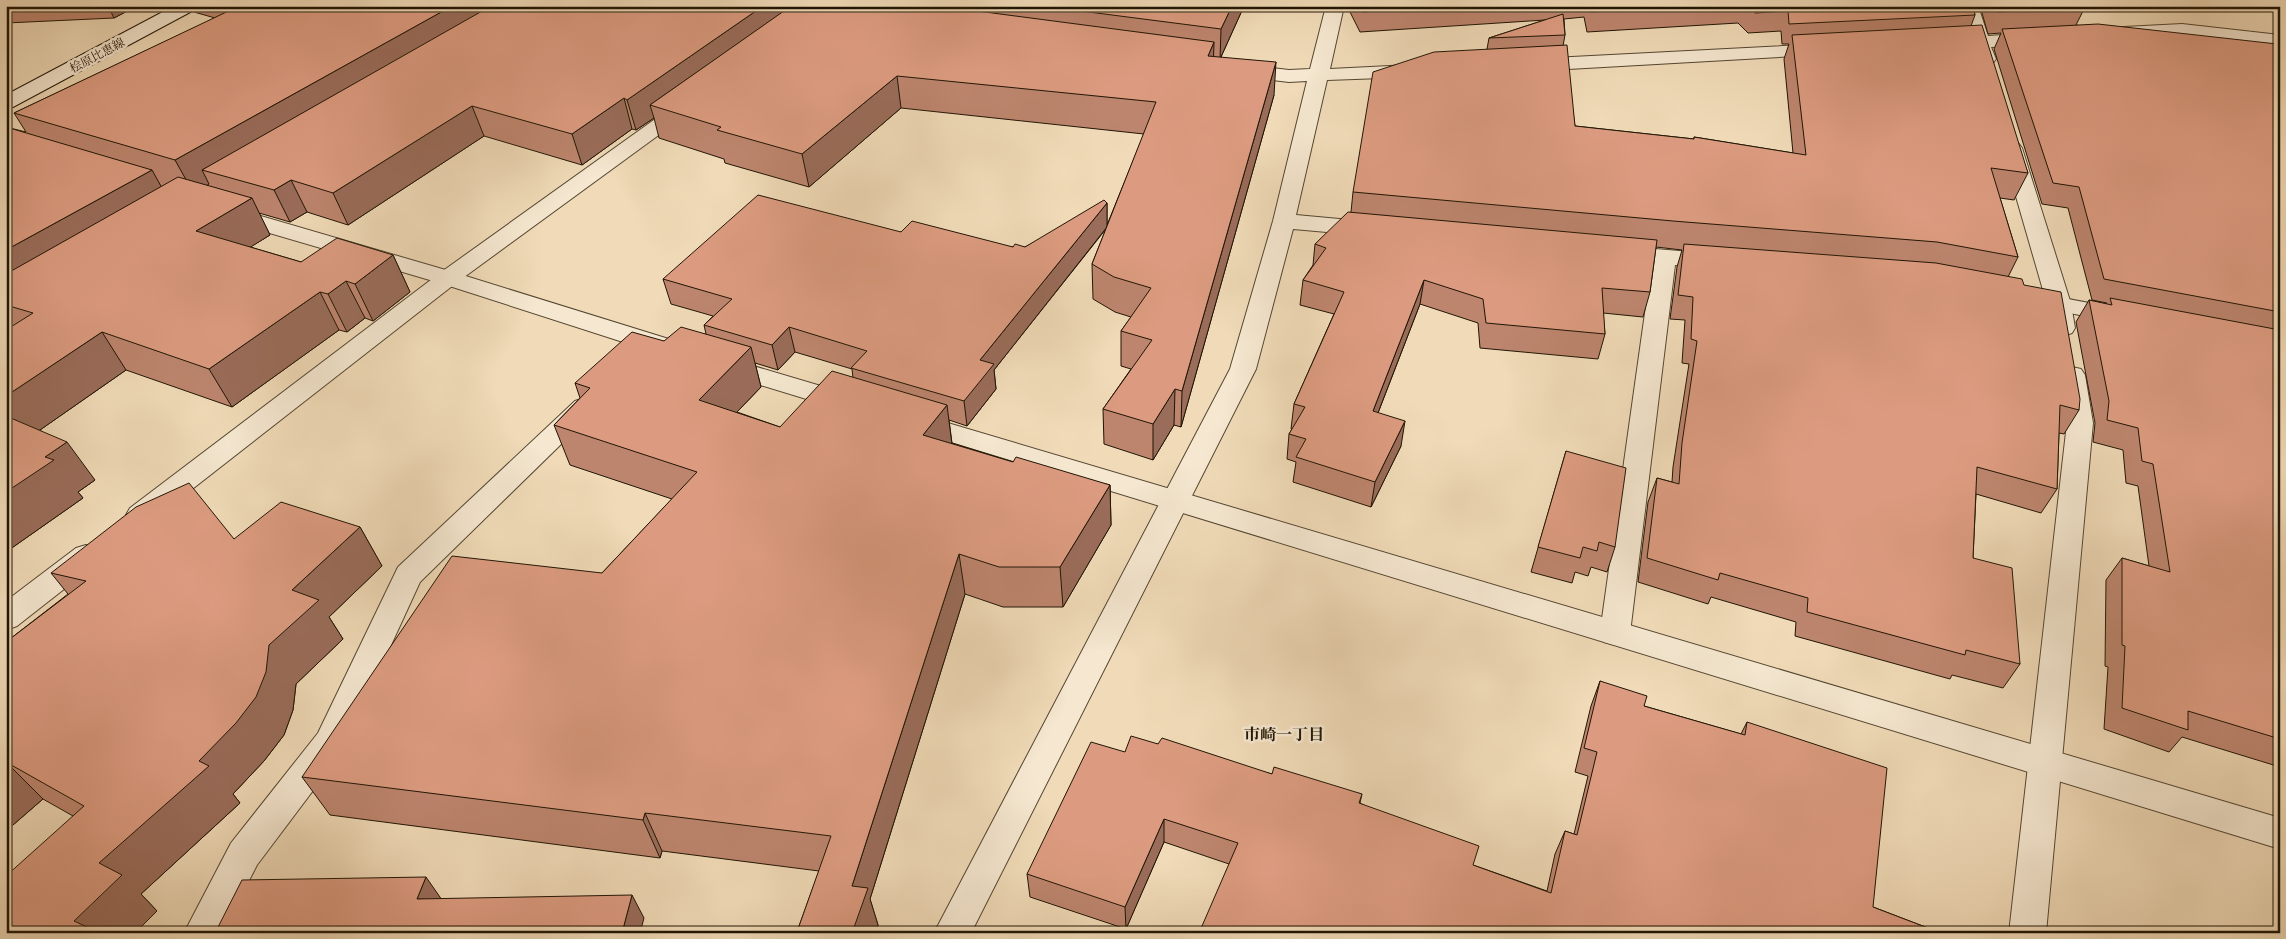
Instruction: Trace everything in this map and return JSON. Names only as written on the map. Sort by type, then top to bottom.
[{"type":"street","name":"桧原比恵線","points":[[6,103],[188,6]]},
{"type":"street","points":[[952,933],[1243,369],[1284,221],[1334,6]]},
{"type":"street","points":[[1969,6],[1992,79]]},
{"type":"street","points":[[2106,34],[2182,30],[2280,41]]},
{"type":"street","points":[[1931,44],[2048,38]]},
{"type":"street","points":[[1517,65],[1842,49]]},
{"type":"street","points":[[1220,67],[1289,76],[1428,70]]},
{"type":"street","points":[[125,527],[448,278],[703,94]]},
{"type":"street","points":[[2006,126],[2059,304],[2080,423],[2027,933]]},
{"type":"street","points":[[209,208],[448,278],[694,356],[2280,834]]},
{"type":"street","points":[[1284,221],[1391,231]]},
{"type":"street","points":[[1595,250],[1741,263]]},
{"type":"street","points":[[1615,633],[1664,257]]},
{"type":"street","points":[[2001,293],[2145,320]]},
{"type":"street","points":[[630,364],[652,343]]},
{"type":"street","points":[[202,933],[244,854],[330,742],[408,575],[602,391]]},
{"type":"street","points":[[6,618],[101,545]]},
{"type":"building","points":[[239,6],[452,6],[175,160],[14,113]]},
{"type":"building","points":[[491,6],[763,6],[627,100],[624,98],[572,134],[472,106],[333,193],[291,180],[274,190],[202,170]]},
{"type":"building","points":[[791,6],[939,6],[1214,42],[1208,56],[1276,62],[1182,391],[1175,389],[1153,424],[1103,409],[1152,340],[1121,331],[1151,288],[1114,277],[1092,264],[1156,102],[897,76],[802,154],[717,130],[721,127],[650,105]]},
{"type":"building","points":[[1042,6],[1232,6],[1221,29]]},
{"type":"building","points":[[1359,6],[1458,6],[1363,12]]},
{"type":"building","points":[[1590,6],[1689,6],[1591,12]]},
{"type":"building","points":[[1748,6],[1973,6],[1975,15],[1789,24],[1788,11],[1755,13]]},
{"type":"building","points":[[1996,6],[2084,6],[2085,7],[1998,12]]},
{"type":"building","points":[[1563,14],[1565,35],[1489,38]]},
{"type":"building","points":[[2098,24],[2277,44],[2280,50],[2280,312],[2104,279],[2079,187],[2053,183],[2002,29]]},
{"type":"building","points":[[1982,25],[2028,173],[1991,168],[2018,257],[1937,242],[1673,221],[1353,192],[1373,72],[1434,52],[1567,45],[1575,126],[1694,139],[1694,137],[1806,155],[1792,35]]},
{"type":"building","points":[[6,127],[152,170],[6,250]]},
{"type":"building","points":[[178,177],[252,198],[196,231],[301,262],[337,238],[393,255],[355,284],[346,281],[328,294],[320,292],[209,369],[102,332],[6,396],[6,330],[33,313],[6,305],[6,274]]},
{"type":"building","points":[[758,195],[901,232],[912,221],[1013,247],[1015,244],[1025,247],[1104,200],[1107,203],[980,360],[994,364],[964,401],[851,368],[867,351],[789,327],[772,345],[704,325],[732,299],[663,279]]},
{"type":"building","points":[[1348,212],[1657,240],[1650,292],[1602,288],[1605,334],[1486,323],[1483,299],[1424,280],[1373,411],[1405,421],[1375,482],[1296,457],[1306,439],[1289,434],[1305,407],[1294,404],[1344,292],[1303,280],[1326,248],[1315,244]]},
{"type":"building","points":[[1684,244],[1936,263],[2022,279],[2024,285],[2061,292],[2080,399],[2079,410],[2060,405],[2057,489],[1977,467],[1973,558],[2012,568],[2020,664],[1966,650],[1965,655],[1807,612],[1808,598],[1720,573],[1718,580],[1647,558],[1657,478],[1679,484],[1682,443],[1697,341],[1691,339],[1693,297],[1678,295]]},
{"type":"building","points":[[2110,298],[2280,330],[2280,739],[2188,711],[2188,730],[2122,708],[2125,646],[2122,645],[2122,558],[2170,572],[2153,464],[2142,461],[2138,428],[2107,420],[2109,401],[2089,300],[2112,305]]},
{"type":"building","points":[[681,327],[751,347],[699,400],[780,427],[832,371],[947,405],[923,435],[1013,462],[1016,457],[1110,485],[1060,567],[999,567],[959,554],[852,886],[868,888],[852,933],[825,933],[798,929],[831,836],[645,813],[643,820],[302,777],[452,556],[602,573],[697,472],[554,425],[590,388],[575,383],[632,332],[664,341]]},
{"type":"building","points":[[6,416],[67,442],[45,457],[54,460],[6,492]]},
{"type":"building","points":[[1566,451],[1626,468],[1615,547],[1599,542],[1597,551],[1583,547],[1580,558],[1538,547]]},
{"type":"building","points":[[189,483],[234,539],[281,502],[360,527],[292,590],[319,600],[269,645],[266,672],[256,697],[236,723],[199,761],[209,766],[99,863],[122,875],[74,921],[87,927],[81,933],[6,933],[6,876],[84,806],[6,762],[6,642],[86,581],[51,573],[136,507]]},
{"type":"building","points":[[1600,681],[1647,696],[1644,706],[1745,735],[1747,722],[1887,768],[1873,907],[1941,933],[1199,933],[1238,843],[1164,819],[1125,907],[1027,874],[1091,742],[1125,752],[1131,736],[1158,744],[1162,738],[1272,774],[1274,767],[1362,794],[1359,803],[1479,846],[1473,865],[1551,893],[1565,831],[1577,835],[1597,752],[1584,748]]},
{"type":"building","points":[[426,877],[417,899],[632,895],[622,933],[215,933],[242,880]]},
{"type":"district","name":"市崎一丁目","points":[[1284,734]]}]
